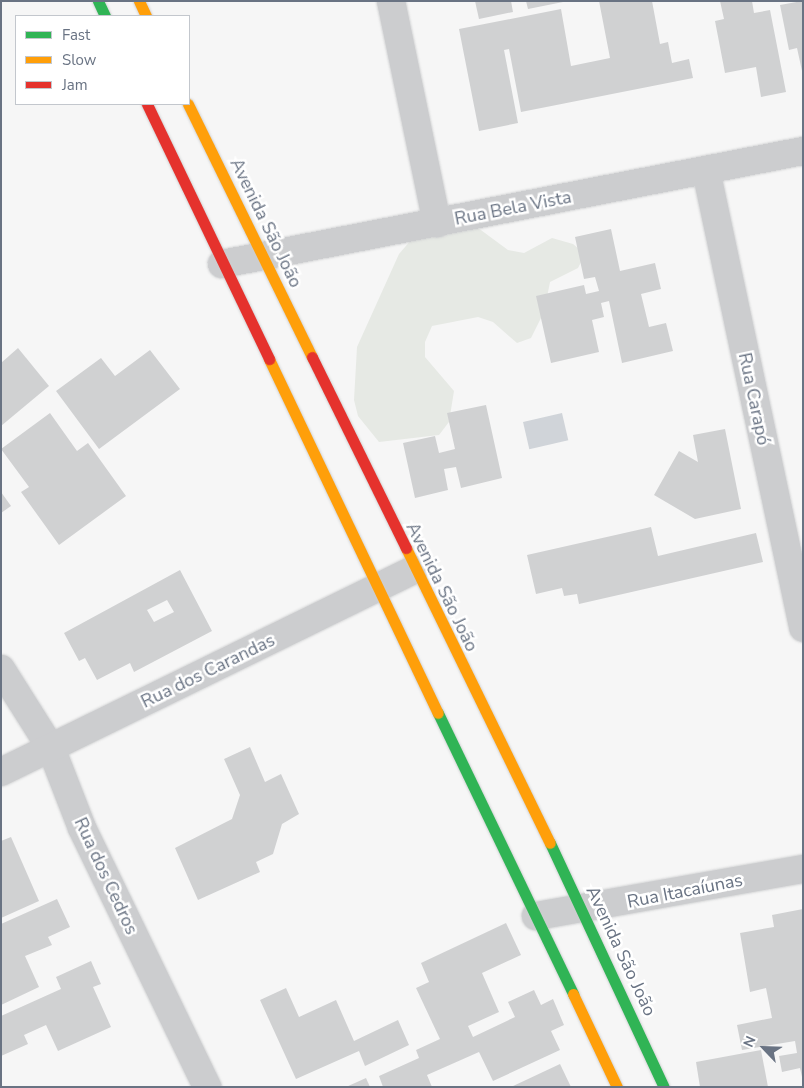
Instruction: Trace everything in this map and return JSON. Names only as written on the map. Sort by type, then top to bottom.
[{"type":"street","points":[[98,1],[105,15]]},
{"type":"street","points":[[139,1],[146,15]]},
{"type":"street","points":[[391,1],[437,223]]},
{"type":"street","points":[[147,105],[616,1087]]},
{"type":"street","name":"Avenida São João","points":[[188,105],[414,570],[583,910],[664,1087]]},
{"type":"street","name":"Rua Bela Vista","points":[[222,264],[803,151]]},
{"type":"street","name":"Rua Carapó","points":[[706,170],[803,628]]},
{"type":"street","name":"Rua dos Carandas","points":[[1,772],[414,570]]},
{"type":"street","name":"Rua dos Cedros","points":[[1,669],[51,748],[82,828],[207,1087]]},
{"type":"street","name":"Rua Itacaíunas","points":[[536,916],[583,910],[803,869]]},
{"type":"shaded area","points":[[470,222],[508,250],[524,253],[552,238],[573,244],[585,254],[578,268],[550,282],[544,312],[531,338],[517,343],[493,322],[478,317],[432,326],[425,342],[425,357],[454,391],[449,422],[439,435],[379,442],[358,416],[354,400],[357,347],[399,254],[411,240]]},
{"type":"shaded area","points":[[562,413],[568,440],[529,449],[523,422]]},
{"type":"building","points":[[475,1],[511,1],[513,12],[479,19]]},
{"type":"building","points":[[526,1],[563,1],[563,2],[528,9]]},
{"type":"building","points":[[599,1],[652,1],[660,44],[668,42],[672,63],[689,59],[693,78],[521,112],[509,49],[504,50],[518,123],[479,131],[459,29],[561,9],[571,66],[610,58]]},
{"type":"building","points":[[720,1],[752,1],[754,13],[770,10],[786,92],[761,97],[756,67],[725,73],[715,21],[724,19]]},
{"type":"building","points":[[803,1],[802,71],[797,48],[789,50],[780,5]]},
{"type":"building","points":[[611,229],[620,271],[655,263],[661,289],[641,294],[649,327],[666,323],[673,351],[622,363],[609,301],[601,303],[604,317],[592,320],[599,352],[551,363],[536,296],[584,285],[586,294],[599,291],[595,277],[584,279],[575,237]]},
{"type":"building","points":[[18,348],[49,386],[1,426],[1,363]]},
{"type":"building","points":[[150,350],[180,389],[99,449],[56,391],[101,358],[115,376]]},
{"type":"building","points":[[486,405],[502,478],[461,488],[456,467],[444,469],[448,490],[415,498],[403,443],[435,436],[439,453],[455,449],[447,413]]},
{"type":"building","points":[[50,413],[77,451],[88,443],[126,496],[59,545],[21,492],[29,487],[1,449]]},
{"type":"building","points":[[725,429],[741,509],[695,519],[654,495],[679,451],[698,462],[693,435]]},
{"type":"building","points":[[1,492],[11,506],[1,513]]},
{"type":"building","points":[[651,527],[658,556],[756,533],[763,562],[579,604],[577,594],[564,596],[562,588],[536,594],[527,555]]},
{"type":"building","points":[[180,570],[212,631],[134,672],[130,663],[97,680],[85,658],[79,661],[64,633]],"holes":[[[167,600],[174,612],[154,622],[147,610]]]},
{"type":"building","points":[[250,747],[265,782],[281,774],[299,814],[282,824],[273,854],[256,862],[260,872],[198,900],[175,848],[232,819],[240,795],[224,759]]},
{"type":"building","points":[[11,837],[39,901],[1,918],[1,841]]},
{"type":"building","points":[[57,899],[70,927],[48,937],[52,945],[25,956],[39,987],[1,1005],[1,924]]},
{"type":"building","points":[[803,909],[802,1077],[800,1068],[782,1072],[779,1056],[797,1053],[795,1041],[742,1050],[737,1025],[772,1018],[766,988],[750,992],[740,933],[774,927],[772,915]]},
{"type":"building","points":[[506,923],[521,955],[482,973],[499,1012],[468,1026],[473,1037],[515,1017],[508,1002],[534,990],[541,1005],[553,999],[564,1025],[551,1031],[560,1050],[493,1081],[479,1052],[427,1075],[432,1087],[383,1087],[379,1076],[419,1058],[416,1050],[440,1039],[416,988],[429,982],[421,963]]},
{"type":"building","points":[[91,961],[101,984],[93,987],[111,1027],[58,1051],[46,1025],[24,1035],[28,1044],[1,1056],[1,1016],[61,989],[56,977]]},
{"type":"building","points":[[286,988],[299,1017],[336,1000],[354,1041],[398,1020],[409,1045],[365,1066],[359,1051],[296,1079],[260,1000]]},
{"type":"building","points":[[761,1050],[768,1087],[700,1087],[696,1062]]},
{"type":"building","points":[[560,1064],[571,1087],[511,1087]]},
{"type":"building","points":[[366,1078],[370,1087],[346,1087]]},
{"type":"traffic: fast","points":[[98,1],[105,15]]},
{"type":"traffic: fast","points":[[438,713],[573,994]]},
{"type":"traffic: fast","points":[[550,843],[664,1087]]},
{"type":"traffic: slow","points":[[139,1],[146,15]]},
{"type":"traffic: slow","points":[[188,105],[312,357]]},
{"type":"traffic: slow","points":[[269,359],[438,713]]},
{"type":"traffic: slow","points":[[406,548],[550,843]]},
{"type":"traffic: slow","points":[[573,994],[617,1087]]},
{"type":"traffic: jam","points":[[147,105],[269,359]]},
{"type":"traffic: jam","points":[[312,357],[406,548]]}]
